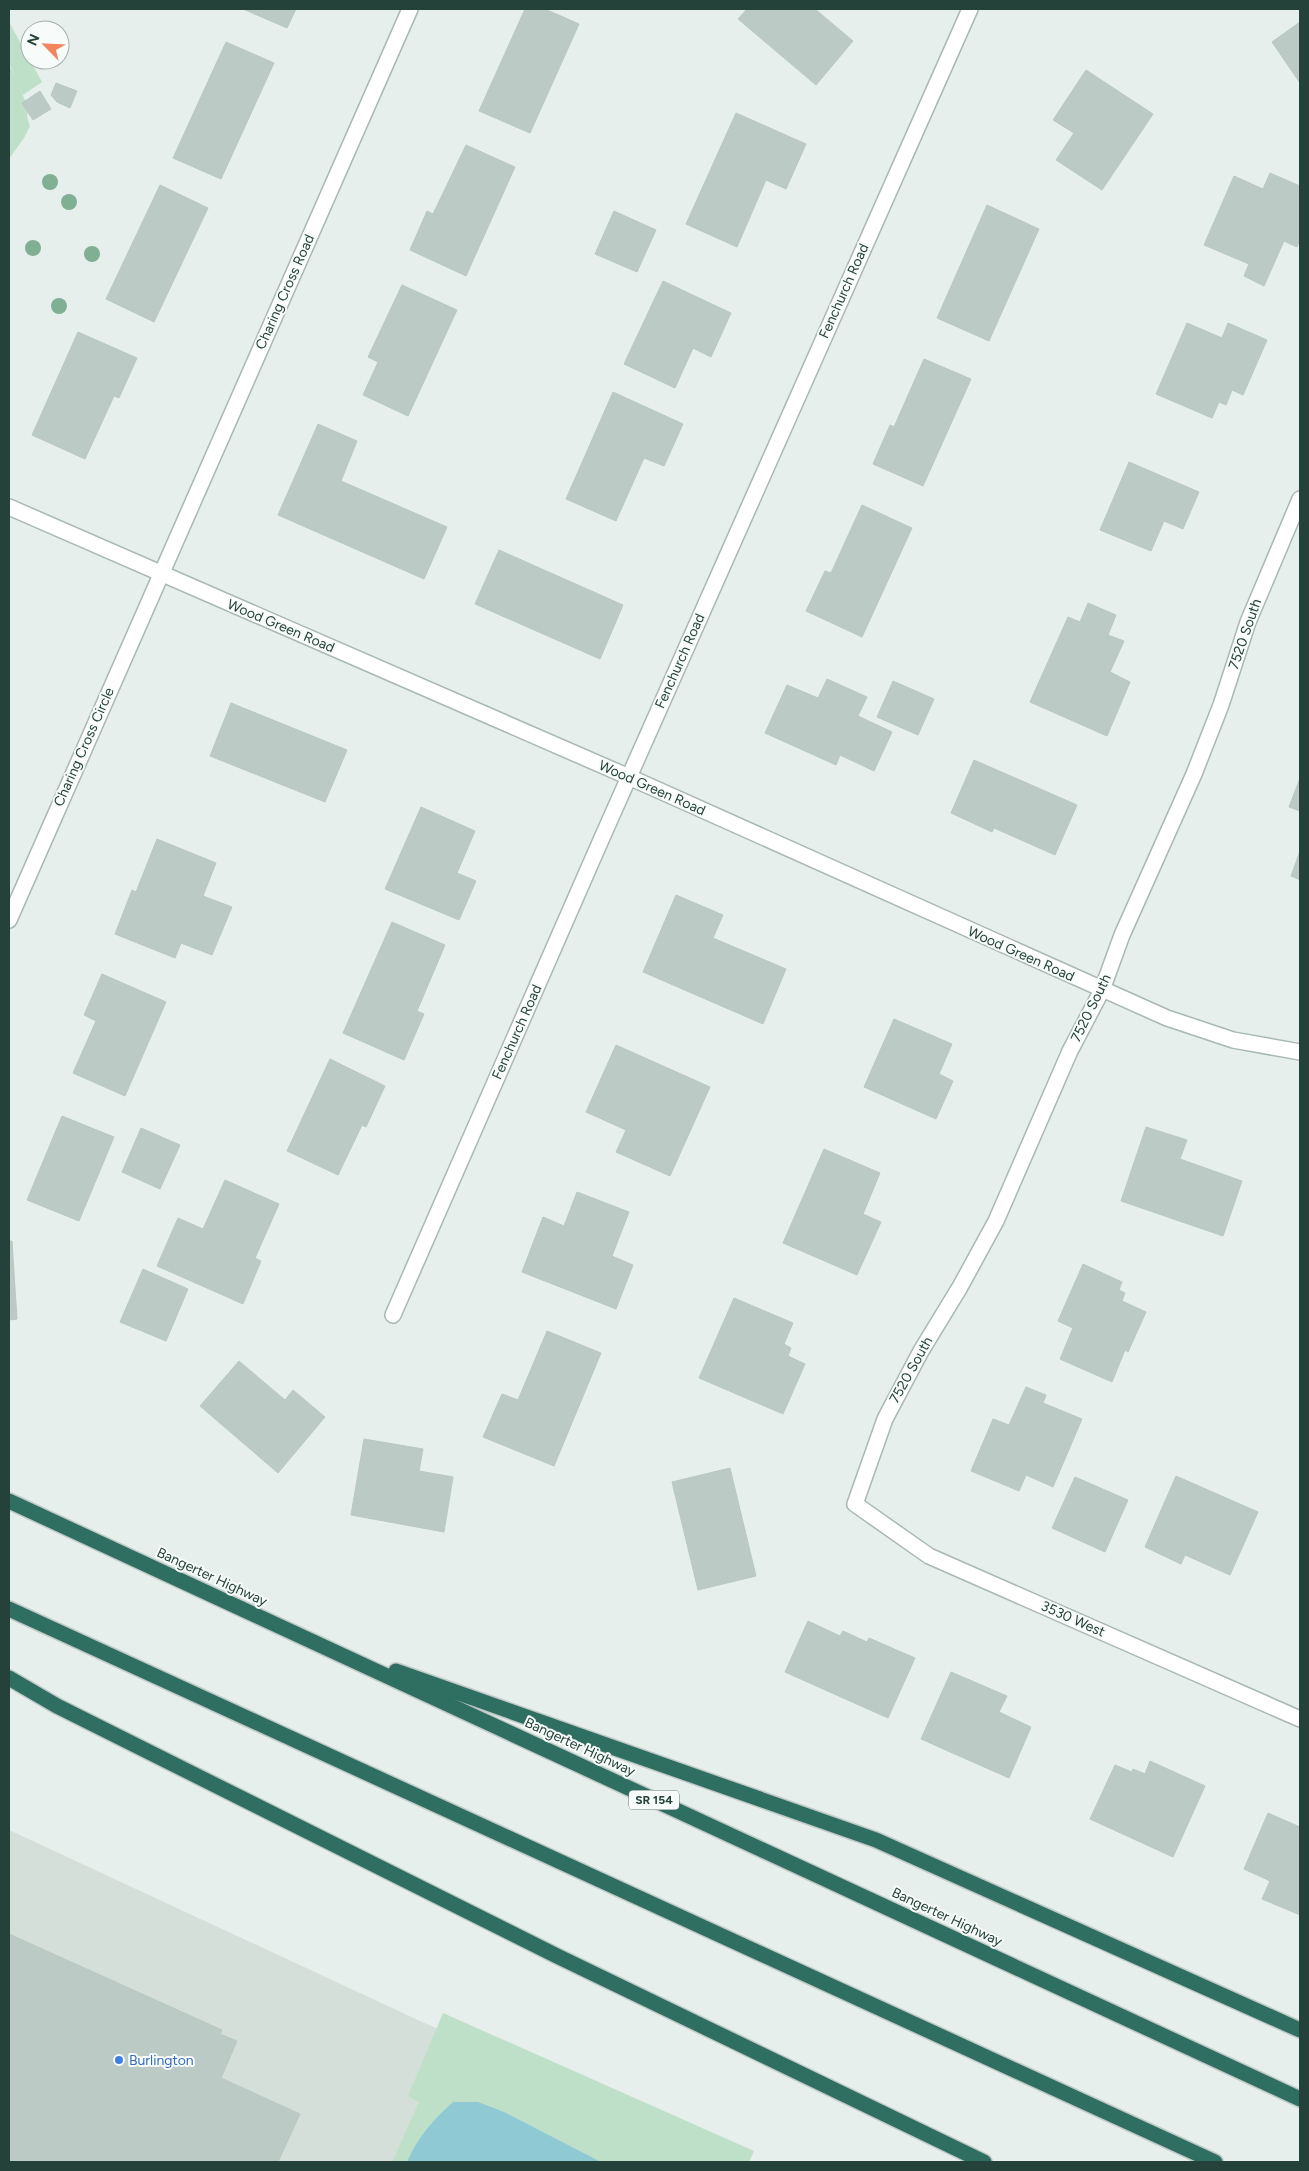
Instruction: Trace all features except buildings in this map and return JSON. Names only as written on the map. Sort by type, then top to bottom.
[{"type":"highway","name":"Bangerter Highway","points":[[9,1501],[1300,2099]]},
{"type":"highway","points":[[9,1609],[1215,2162]]},
{"type":"highway","points":[[310,1640],[876,1840],[1300,2030]]},
{"type":"highway","points":[[9,1678],[57,1706],[548,1952],[984,2162]]},
{"type":"street","name":"Charing Cross Road","points":[[159,574],[230,418],[410,9]]},
{"type":"street","name":"Fenchurch Road","points":[[393,1315],[629,777],[970,9]]},
{"type":"street","name":"7520 South","points":[[855,1504],[885,1419],[921,1351],[960,1287],[996,1221],[1070,1051],[1102,990],[1122,935],[1194,774],[1221,705],[1248,622],[1300,499]]},
{"type":"street","name":"Wood Green Road","points":[[9,507],[159,574],[629,777],[1167,1018],[1233,1040],[1300,1052]]},
{"type":"street","name":"Charing Cross Circle","points":[[9,920],[159,574]]},
{"type":"street","name":"3530 West","points":[[855,1504],[928,1556],[1300,1719]]},
{"type":"shaded area","points":[[9,1830],[418,2020],[740,2162],[9,2162]]},
{"type":"green space","points":[[9,22],[20,42],[20,70],[35,70],[42,82],[23,95],[19,87],[28,107],[27,117],[30,126],[9,159],[9,64],[16,79],[9,62]]},
{"type":"green space","points":[[443,2013],[754,2151],[749,2162],[392,2162],[419,2102],[408,2096]]},
{"type":"water","points":[[453,2102],[478,2102],[504,2112],[601,2162],[407,2162],[426,2130]]},
{"type":"place","name":"Burlington","points":[[119,2060]]}]
